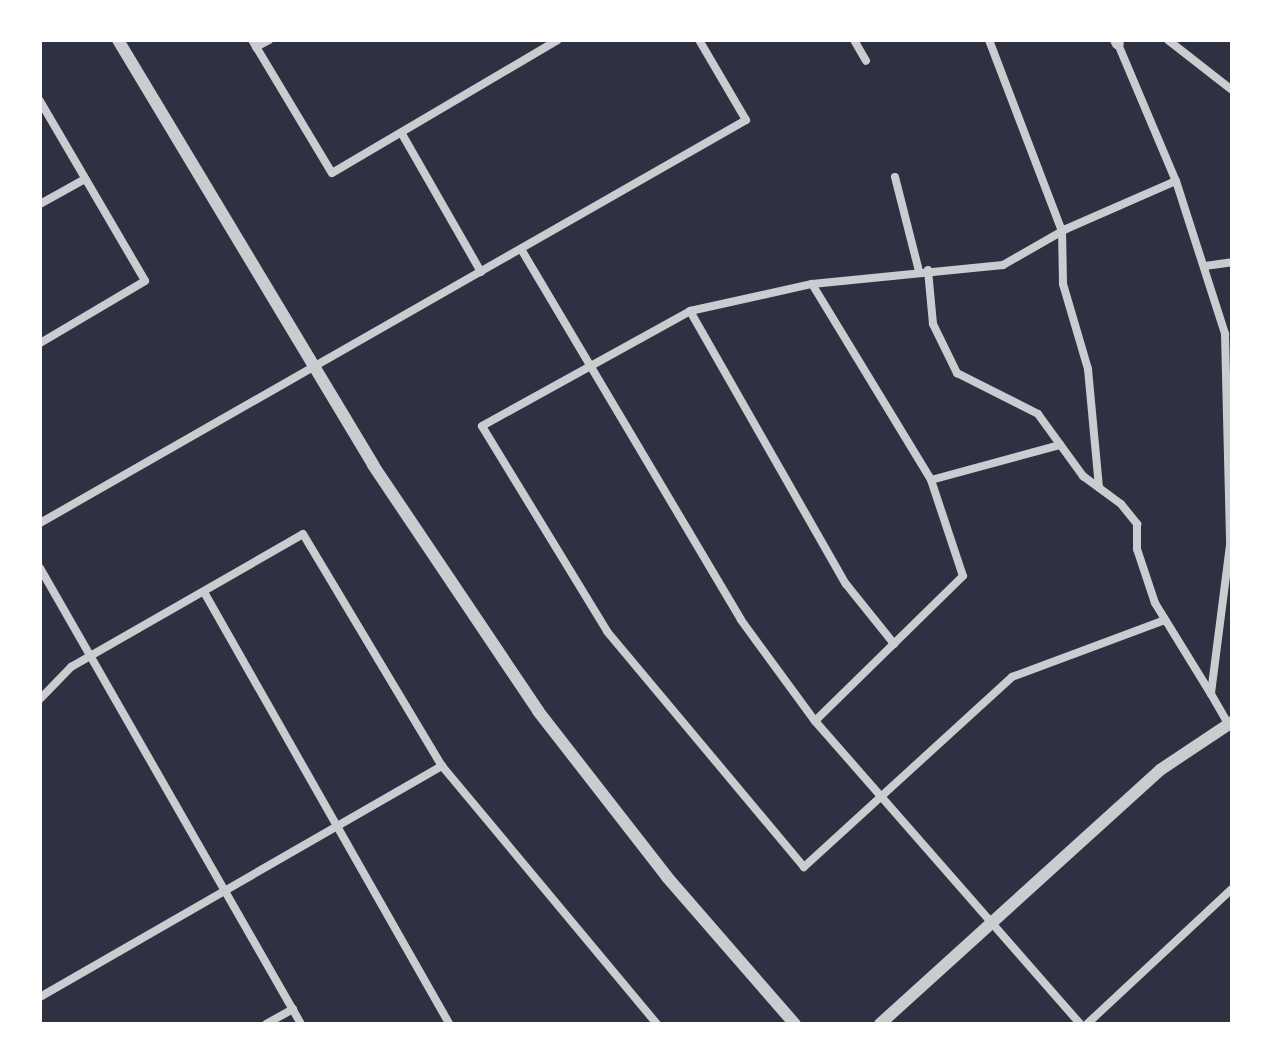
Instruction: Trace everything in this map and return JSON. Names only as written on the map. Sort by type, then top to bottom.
[{"type":"street","points":[[118,40],[312,367],[538,711],[667,877],[795,1024]]},
{"type":"street","points":[[269,40],[254,44],[332,173],[558,40]]},
{"type":"street","points":[[40,523],[746,120],[699,40]]},
{"type":"street","points":[[854,40],[866,61]]},
{"type":"street","points":[[989,40],[1062,231],[1063,284],[1088,369],[1099,487]]},
{"type":"street","points":[[1168,40],[1232,90]]},
{"type":"street","points":[[1117,42],[1176,181],[1225,334],[1231,485],[1230,545],[1211,694]]},
{"type":"street","points":[[40,101],[145,281],[40,343]]},
{"type":"street","points":[[402,134],[481,272]]},
{"type":"street","points":[[880,1024],[1160,770],[1230,723],[1165,620],[1137,549],[1137,524],[1099,487],[1083,476],[1038,414],[957,373],[933,324],[923,271],[895,177]]},
{"type":"street","points":[[40,204],[85,179]]},
{"type":"street","points":[[1165,620],[1012,677],[879,794],[804,867],[607,631],[482,426],[585,364],[690,311],[812,284],[1003,265],[1062,231],[1176,181]]},
{"type":"street","points":[[521,249],[585,364],[741,620],[815,721],[1080,1024]]},
{"type":"street","points":[[1205,266],[1232,262]]},
{"type":"street","points":[[812,284],[931,480],[963,576],[815,721]]},
{"type":"street","points":[[690,311],[846,584],[894,644]]},
{"type":"street","points":[[931,480],[1060,445]]},
{"type":"street","points":[[40,699],[90,655],[303,534],[442,766],[657,1024]]},
{"type":"street","points":[[40,568],[301,1024]]},
{"type":"street","points":[[204,592],[449,1024]]},
{"type":"street","points":[[40,997],[442,766]]},
{"type":"street","points":[[1087,1024],[1232,889]]},
{"type":"street","points":[[266,1024],[293,1009]]}]
